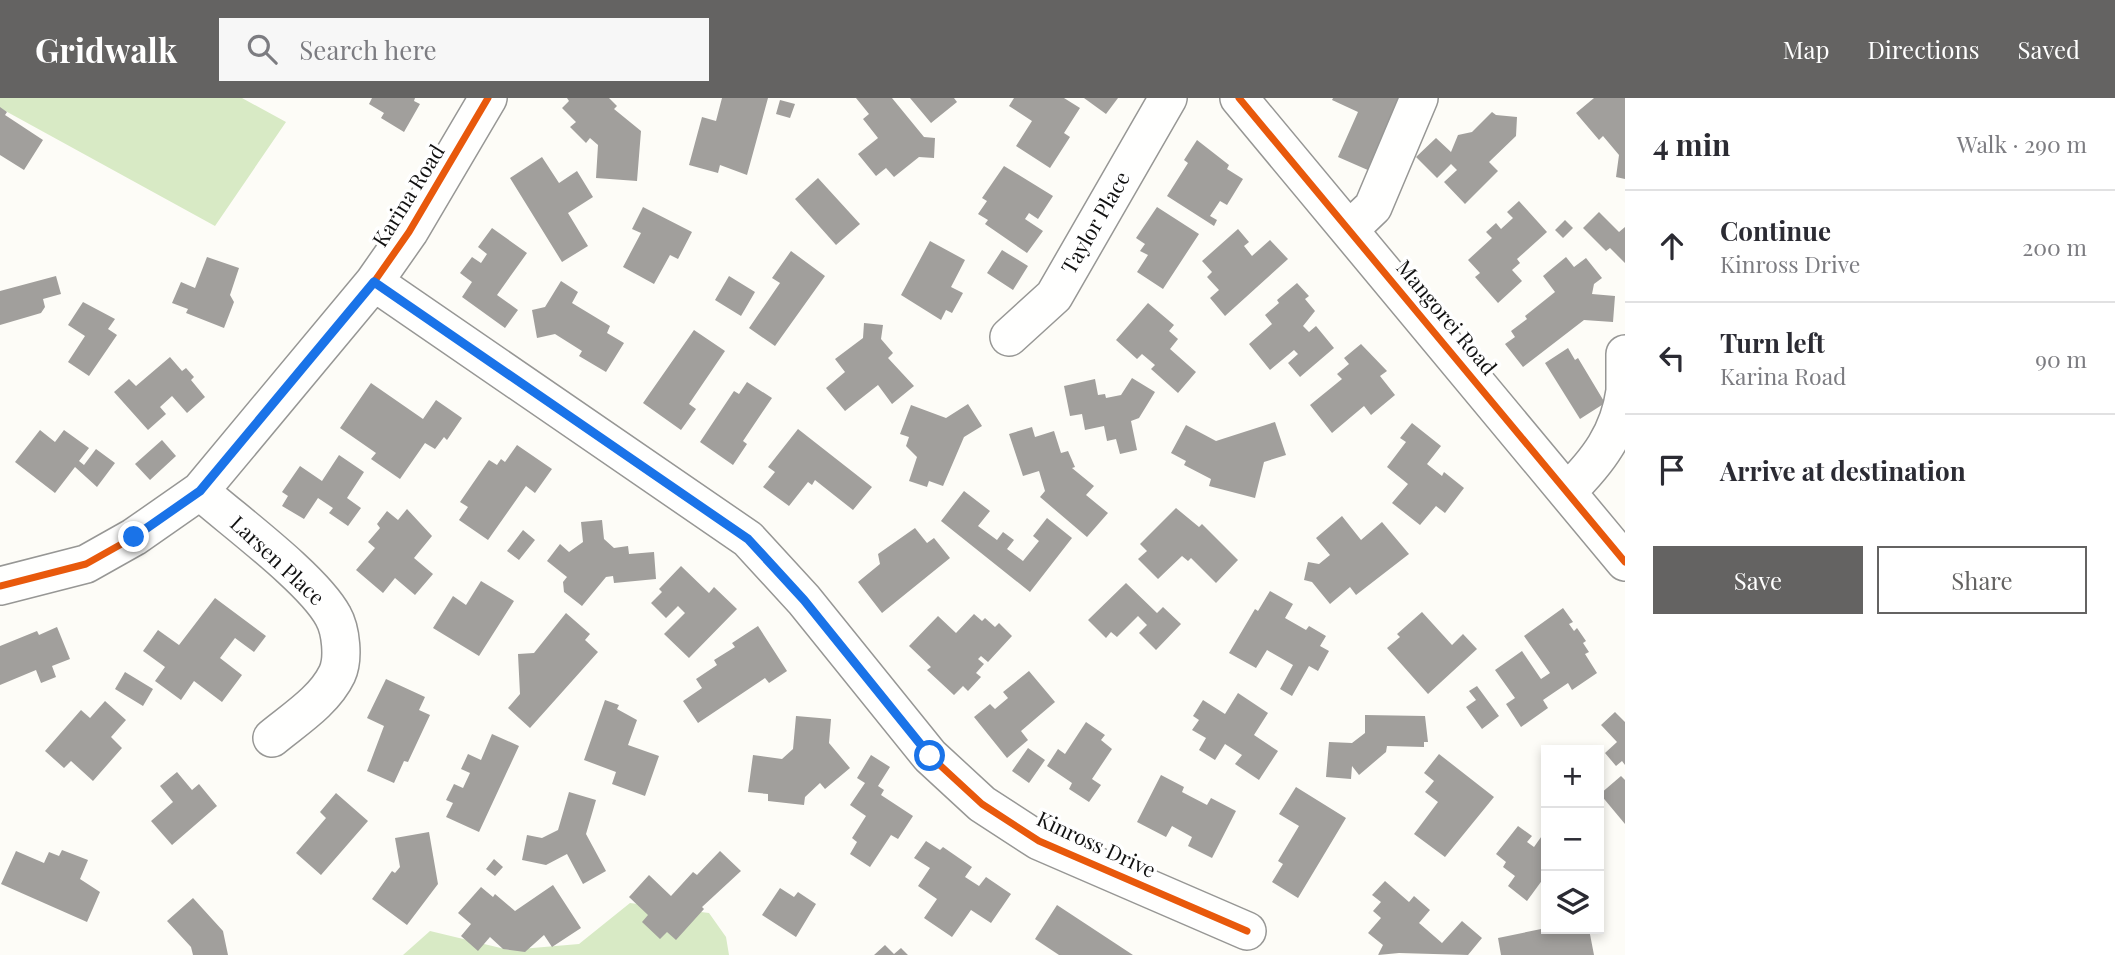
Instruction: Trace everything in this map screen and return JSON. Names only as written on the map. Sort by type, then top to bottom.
[{"type":"street","name":"Karina Road","points":[[0,586],[86,564],[134,537],[200,491],[374,282],[409,232],[488,98]]},
{"type":"street","name":"Taylor Place","points":[[1009,337],[1054,296],[1168,98]]},
{"type":"street","name":"Mangorei Road","points":[[1239,98],[1625,562]]},
{"type":"street","points":[[1349,230],[1373,207],[1419,98]]},
{"type":"street","name":"Kinross Drive","points":[[374,282],[748,539],[804,600],[930,756],[982,804],[1039,841],[1247,931]]},
{"type":"street","points":[[1568,491],[1606,448],[1617,425],[1625,390],[1625,354]]},
{"type":"street","name":"Larsen Place","points":[[200,491],[316,593],[334,618],[341,645],[338,673],[317,702],[272,738]]},
{"type":"green space","points":[[0,98],[242,98],[286,122],[215,226],[0,108]]},
{"type":"green space","points":[[630,903],[709,913],[726,937],[729,955],[403,955],[430,931],[509,950],[579,944]]},
{"type":"building","points":[[372,98],[415,98],[414,101],[420,104],[404,132],[381,118],[384,113],[369,104]]},
{"type":"building","points":[[567,98],[609,98],[617,106],[614,109],[641,131],[637,181],[596,178],[598,145],[590,138],[586,143],[570,127],[576,122],[562,108],[569,101]]},
{"type":"building","points":[[722,98],[768,98],[747,175],[720,165],[718,173],[689,165],[702,117],[716,121]]},
{"type":"building","points":[[856,98],[892,98],[924,137],[935,138],[934,158],[919,157],[894,177],[886,168],[876,176],[858,154],[878,138],[863,119],[869,114]]},
{"type":"building","points":[[910,98],[954,98],[957,102],[931,123]]},
{"type":"building","points":[[1014,98],[1064,98],[1080,108],[1064,133],[1070,137],[1050,168],[1016,146],[1032,121],[1009,106]]},
{"type":"building","points":[[1084,98],[1118,98],[1106,114]]},
{"type":"building","points":[[1402,98],[1370,171],[1338,157],[1358,112],[1332,100]]},
{"type":"building","points":[[1594,98],[1625,98],[1625,179],[1616,177],[1619,155],[1603,136],[1599,140],[1576,113]]},
{"type":"building","points":[[780,100],[795,104],[790,118],[776,114]]},
{"type":"building","points":[[0,107],[7,112],[5,115],[43,140],[24,170],[0,155]]},
{"type":"building","points":[[1492,112],[1496,115],[1517,117],[1516,136],[1489,162],[1498,171],[1465,204],[1444,182],[1457,170],[1451,164],[1437,178],[1416,157],[1436,138],[1451,152],[1458,135],[1472,132]]},
{"type":"building","points":[[1197,140],[1229,165],[1227,169],[1243,179],[1227,205],[1220,201],[1210,216],[1217,220],[1214,226],[1167,196],[1188,163],[1184,160]]},
{"type":"building","points":[[542,157],[559,183],[577,171],[593,197],[568,213],[588,246],[562,262],[510,178]]},
{"type":"building","points":[[1004,166],[1053,196],[1038,219],[1029,213],[1025,219],[1043,231],[1027,253],[985,224],[988,220],[978,214],[987,201],[982,198]]},
{"type":"building","points":[[818,178],[860,224],[836,245],[795,199]]},
{"type":"building","points":[[1519,201],[1547,232],[1517,259],[1520,263],[1512,270],[1522,281],[1498,303],[1475,277],[1480,273],[1468,260],[1492,238],[1486,232],[1496,223],[1501,229],[1513,218],[1507,212]]},
{"type":"building","points":[[643,207],[692,232],[678,259],[670,255],[654,284],[623,267],[641,233],[632,229]]},
{"type":"building","points":[[1157,207],[1199,234],[1163,289],[1137,272],[1148,255],[1140,251],[1145,244],[1136,238]]},
{"type":"building","points":[[1599,212],[1619,232],[1625,227],[1625,263],[1610,248],[1606,251],[1583,228]]},
{"type":"building","points":[[1565,220],[1573,228],[1563,238],[1555,230]]},
{"type":"building","points":[[492,228],[527,253],[497,295],[518,310],[505,328],[462,297],[472,282],[460,273],[472,257],[481,263],[487,254],[478,247]]},
{"type":"building","points":[[1238,229],[1249,242],[1244,246],[1252,256],[1270,240],[1288,259],[1225,316],[1210,298],[1219,290],[1207,277],[1212,272],[1202,261]]},
{"type":"building","points":[[930,241],[965,260],[951,287],[963,293],[952,313],[946,310],[941,320],[901,295]]},
{"type":"building","points":[[1002,250],[1028,266],[1013,290],[987,273]]},
{"type":"building","points":[[791,251],[825,276],[775,346],[749,328],[780,283],[772,278]]},
{"type":"building","points":[[207,257],[239,268],[230,295],[234,302],[224,328],[186,313],[188,309],[172,303],[181,282],[195,288]]},
{"type":"building","points":[[1566,257],[1574,267],[1586,258],[1602,278],[1594,284],[1592,294],[1615,296],[1613,322],[1584,320],[1523,367],[1505,344],[1515,337],[1511,331],[1527,319],[1525,316],[1555,292],[1543,276]]},
{"type":"building","points":[[56,276],[61,294],[43,299],[45,307],[41,313],[0,325],[0,291]]},
{"type":"building","points":[[729,276],[755,292],[741,316],[715,300]]},
{"type":"building","points":[[561,281],[578,292],[572,303],[610,326],[607,333],[624,343],[606,372],[579,356],[582,351],[555,334],[537,338],[532,310],[545,307]]},
{"type":"building","points":[[1297,283],[1309,296],[1305,299],[1315,311],[1303,326],[1309,332],[1316,326],[1334,348],[1300,377],[1288,363],[1298,354],[1294,350],[1270,370],[1249,344],[1272,324],[1265,315],[1279,303],[1277,300]]},
{"type":"building","points":[[83,302],[115,319],[108,329],[117,335],[89,376],[68,362],[85,336],[68,325]]},
{"type":"building","points":[[1148,303],[1174,325],[1169,331],[1178,339],[1170,349],[1196,372],[1178,393],[1151,369],[1155,365],[1142,354],[1137,359],[1116,340]]},
{"type":"building","points":[[864,323],[883,325],[881,339],[893,353],[888,358],[914,386],[892,404],[878,385],[845,411],[826,388],[845,372],[835,359],[863,338]]},
{"type":"building","points":[[694,330],[725,351],[689,404],[696,409],[681,430],[643,403]]},
{"type":"building","points":[[1361,344],[1387,371],[1380,376],[1395,395],[1371,415],[1364,406],[1332,433],[1310,405],[1342,379],[1337,374],[1349,364],[1344,358]]},
{"type":"building","points":[[1568,348],[1575,360],[1578,358],[1605,403],[1580,419],[1545,363]]},
{"type":"building","points":[[170,357],[182,371],[186,368],[194,377],[191,380],[205,397],[187,413],[172,396],[160,407],[166,414],[148,430],[114,392],[129,379],[136,386]]},
{"type":"building","points":[[1132,378],[1155,392],[1139,418],[1131,421],[1137,450],[1120,454],[1116,439],[1107,441],[1104,426],[1085,430],[1082,414],[1070,416],[1064,386],[1095,379],[1098,395],[1105,394],[1106,398],[1121,395]]},
{"type":"building","points":[[747,382],[772,398],[743,441],[747,444],[733,465],[700,442],[734,391],[739,394]]},
{"type":"building","points":[[371,383],[423,419],[436,400],[462,418],[447,440],[444,437],[435,449],[425,443],[400,479],[371,459],[376,453],[340,428]]},
{"type":"building","points":[[968,404],[982,426],[964,437],[943,486],[929,481],[927,487],[909,481],[917,457],[906,446],[909,437],[900,434],[911,405],[946,418]]},
{"type":"building","points":[[1275,422],[1286,455],[1264,462],[1255,498],[1209,486],[1211,479],[1184,465],[1186,461],[1171,453],[1186,425],[1216,441]]},
{"type":"building","points":[[1412,423],[1441,446],[1427,464],[1442,476],[1444,472],[1464,488],[1445,513],[1436,506],[1420,525],[1392,503],[1408,484],[1387,467],[1406,442],[1400,438]]},
{"type":"building","points":[[1032,427],[1035,437],[1054,431],[1061,453],[1068,451],[1075,467],[1072,468],[1094,486],[1086,495],[1108,513],[1087,537],[1040,497],[1045,491],[1039,471],[1023,476],[1009,434]]},
{"type":"building","points":[[798,429],[872,487],[853,510],[815,480],[812,485],[808,482],[789,506],[763,487],[775,472],[768,467]]},
{"type":"building","points":[[40,430],[55,442],[64,430],[89,448],[79,461],[84,465],[96,449],[115,463],[97,487],[75,467],[55,493],[15,462]]},
{"type":"building","points":[[162,440],[176,456],[150,480],[135,464]]},
{"type":"building","points":[[517,445],[552,469],[535,493],[526,486],[488,540],[459,520],[468,507],[460,502],[489,460],[497,465],[501,459],[505,462]]},
{"type":"building","points":[[339,455],[364,472],[347,498],[361,508],[348,526],[329,513],[333,508],[318,498],[304,519],[282,506],[288,496],[282,492],[300,466],[322,481]]},
{"type":"building","points":[[964,491],[990,511],[978,526],[997,540],[1003,532],[1014,540],[1007,549],[1023,561],[1039,541],[1033,536],[1047,518],[1072,538],[1030,592],[941,521]]},
{"type":"building","points":[[1176,508],[1199,527],[1202,524],[1238,560],[1216,583],[1191,558],[1188,561],[1182,556],[1158,579],[1138,559],[1147,551],[1140,544]]},
{"type":"building","points":[[407,509],[432,536],[414,558],[433,574],[415,595],[395,578],[383,593],[356,570],[375,548],[368,542],[380,528],[377,524],[387,511],[398,520]]},
{"type":"building","points":[[1342,516],[1361,540],[1382,522],[1409,554],[1356,595],[1350,587],[1330,604],[1312,582],[1304,580],[1308,562],[1319,564],[1330,555],[1316,538]]},
{"type":"building","points":[[602,520],[604,539],[614,548],[628,546],[629,554],[654,552],[656,579],[614,583],[613,576],[606,577],[582,606],[564,592],[563,582],[567,577],[547,561],[560,544],[569,552],[583,542],[581,522]]},
{"type":"building","points":[[915,528],[927,543],[934,538],[950,558],[882,613],[858,582],[880,564],[878,554]]},
{"type":"building","points":[[523,530],[535,540],[519,560],[507,551]]},
{"type":"building","points":[[681,566],[709,593],[714,587],[737,609],[689,658],[664,634],[685,613],[678,606],[666,618],[651,603],[662,592],[659,589]]},
{"type":"building","points":[[481,581],[514,601],[479,656],[433,628],[453,596],[466,605]]},
{"type":"building","points":[[1126,583],[1157,613],[1163,607],[1181,624],[1156,650],[1139,633],[1147,625],[1138,616],[1117,637],[1111,632],[1106,638],[1088,620]]},
{"type":"building","points":[[1270,591],[1293,604],[1285,618],[1306,630],[1309,626],[1326,636],[1320,646],[1329,651],[1318,671],[1309,666],[1292,696],[1280,689],[1293,665],[1267,650],[1256,668],[1229,653],[1255,609],[1258,611]]},
{"type":"building","points":[[215,598],[266,636],[254,652],[235,638],[220,658],[242,675],[222,702],[194,681],[181,700],[155,681],[165,667],[143,651],[158,630],[179,645]]},
{"type":"building","points":[[1563,608],[1573,622],[1569,624],[1574,631],[1577,628],[1586,641],[1583,643],[1589,652],[1585,654],[1597,673],[1572,690],[1568,683],[1543,700],[1548,708],[1521,727],[1506,704],[1515,698],[1495,670],[1522,651],[1541,679],[1550,673],[1524,636]]},
{"type":"building","points":[[1422,612],[1452,645],[1463,634],[1477,649],[1428,694],[1387,648],[1400,637],[1397,634]]},
{"type":"building","points":[[566,613],[590,634],[585,640],[598,652],[530,728],[508,708],[520,694],[518,654],[534,653]]},
{"type":"building","points":[[974,614],[982,621],[985,618],[995,627],[999,623],[1012,636],[988,662],[981,656],[978,659],[984,664],[976,673],[981,677],[968,691],[963,686],[954,695],[927,670],[931,667],[909,646],[938,616],[956,633]]},
{"type":"building","points":[[758,626],[787,671],[769,683],[765,678],[698,723],[683,701],[702,688],[696,679],[717,665],[714,660],[735,647],[732,643]]},
{"type":"building","points":[[57,627],[70,659],[52,666],[56,677],[41,683],[36,670],[0,685],[0,646],[37,631],[39,635]]},
{"type":"building","points":[[1029,671],[1055,702],[1021,731],[1028,740],[1007,758],[974,717],[990,704],[995,709],[1008,698],[1003,692]]},
{"type":"building","points":[[125,672],[153,689],[143,706],[115,689]]},
{"type":"building","points":[[386,679],[425,697],[419,710],[430,715],[408,762],[404,761],[394,783],[367,771],[384,726],[367,718]]},
{"type":"building","points":[[1477,686],[1499,716],[1482,729],[1466,707],[1476,700],[1469,691]]},
{"type":"building","points":[[1238,693],[1268,713],[1254,735],[1278,751],[1259,780],[1235,764],[1242,755],[1225,744],[1215,760],[1199,750],[1206,738],[1192,730],[1199,720],[1193,716],[1203,700],[1225,714]]},
{"type":"building","points":[[605,700],[619,705],[617,709],[637,720],[628,745],[659,756],[645,796],[612,784],[616,772],[584,760]]},
{"type":"building","points":[[105,701],[126,720],[111,737],[122,748],[93,781],[71,761],[64,768],[45,751],[81,710],[90,718]]},
{"type":"building","points":[[1615,712],[1625,722],[1625,765],[1622,761],[1616,766],[1605,753],[1617,742],[1601,725]]},
{"type":"building","points":[[1365,715],[1425,716],[1428,742],[1424,742],[1424,747],[1387,746],[1386,752],[1359,775],[1352,766],[1351,779],[1326,777],[1329,742],[1352,743],[1365,733]]},
{"type":"building","points":[[796,716],[831,719],[829,743],[850,768],[825,789],[820,783],[805,797],[804,805],[768,801],[768,794],[748,792],[753,755],[782,759],[793,749]]},
{"type":"building","points":[[1086,722],[1105,735],[1101,740],[1112,749],[1092,779],[1101,785],[1089,802],[1069,789],[1072,783],[1047,766],[1058,749],[1065,754]]},
{"type":"building","points":[[492,734],[519,746],[479,832],[446,817],[453,803],[446,800],[454,784],[463,788],[470,773],[461,769],[468,754],[481,760]]},
{"type":"building","points":[[1028,748],[1045,760],[1029,783],[1012,771]]},
{"type":"building","points":[[1439,754],[1494,797],[1445,857],[1414,834],[1438,802],[1425,792],[1434,781],[1424,773]]},
{"type":"building","points":[[871,755],[890,767],[878,786],[884,790],[881,795],[913,816],[898,839],[891,835],[870,867],[850,854],[857,842],[852,838],[866,816],[850,805],[865,783],[857,778]]},
{"type":"building","points":[[177,772],[192,790],[199,784],[217,806],[172,845],[151,821],[173,802],[160,786]]},
{"type":"building","points":[[1161,775],[1184,787],[1182,792],[1207,805],[1211,798],[1236,811],[1212,858],[1188,846],[1192,837],[1172,826],[1166,837],[1137,822]]},
{"type":"building","points":[[1621,776],[1625,780],[1625,824],[1604,799],[1604,791]]},
{"type":"building","points":[[1296,787],[1346,818],[1298,898],[1272,882],[1283,864],[1278,861],[1299,826],[1279,814]]},
{"type":"building","points":[[569,792],[596,800],[586,834],[606,871],[583,884],[567,854],[546,865],[522,860],[527,835],[542,838],[558,830]]},
{"type":"building","points":[[336,793],[368,821],[321,875],[296,853],[326,818],[320,812]]},
{"type":"building","points":[[1518,826],[1532,836],[1527,842],[1534,847],[1541,837],[1541,882],[1527,901],[1508,886],[1515,876],[1503,867],[1506,862],[1496,854]]},
{"type":"building","points":[[429,832],[438,884],[407,925],[372,899],[392,871],[395,873],[400,867],[395,838]]},
{"type":"building","points":[[926,841],[940,850],[943,847],[972,867],[965,877],[979,886],[986,877],[1011,894],[991,923],[971,910],[952,937],[924,918],[937,899],[918,886],[930,868],[914,858]]},
{"type":"building","points":[[62,850],[88,860],[80,879],[100,892],[87,922],[1,884],[16,851],[44,863],[49,852],[59,856]]},
{"type":"building","points":[[720,851],[741,871],[702,907],[704,909],[676,940],[667,932],[660,939],[642,922],[648,915],[629,897],[649,875],[671,896],[693,872],[697,875]]},
{"type":"building","points":[[494,859],[503,867],[495,876],[486,869]]},
{"type":"building","points":[[1385,881],[1409,902],[1414,896],[1430,910],[1419,923],[1442,943],[1462,921],[1482,938],[1468,955],[1378,955],[1383,945],[1368,933],[1381,918],[1373,911],[1381,902],[1372,895]]},
{"type":"building","points":[[553,885],[581,928],[552,947],[544,935],[525,952],[503,949],[490,937],[478,951],[461,936],[471,924],[458,913],[481,887],[493,897],[495,894],[515,911]]},
{"type":"building","points":[[780,888],[794,897],[798,892],[816,904],[796,937],[762,915]]},
{"type":"building","points":[[193,898],[223,931],[228,955],[193,955],[191,947],[167,921]]},
{"type":"building","points":[[1057,905],[1133,955],[1059,955],[1035,939]]},
{"type":"building","points":[[1541,929],[1541,934],[1590,934],[1594,955],[1501,955],[1498,938]]},
{"type":"building","points":[[885,945],[894,954],[901,948],[908,955],[874,955]]},
{"type":"cycle path","points":[[0,586],[86,564],[134,537],[200,491],[374,282],[409,232],[488,98]]},
{"type":"cycle path","points":[[1239,98],[1625,562]]},
{"type":"cycle path","points":[[374,282],[748,539],[804,600],[930,756],[982,804],[1039,841],[1247,931]]},
{"type":"route","points":[[134,537],[200,491],[374,282],[748,539],[804,600],[930,756]]}]
